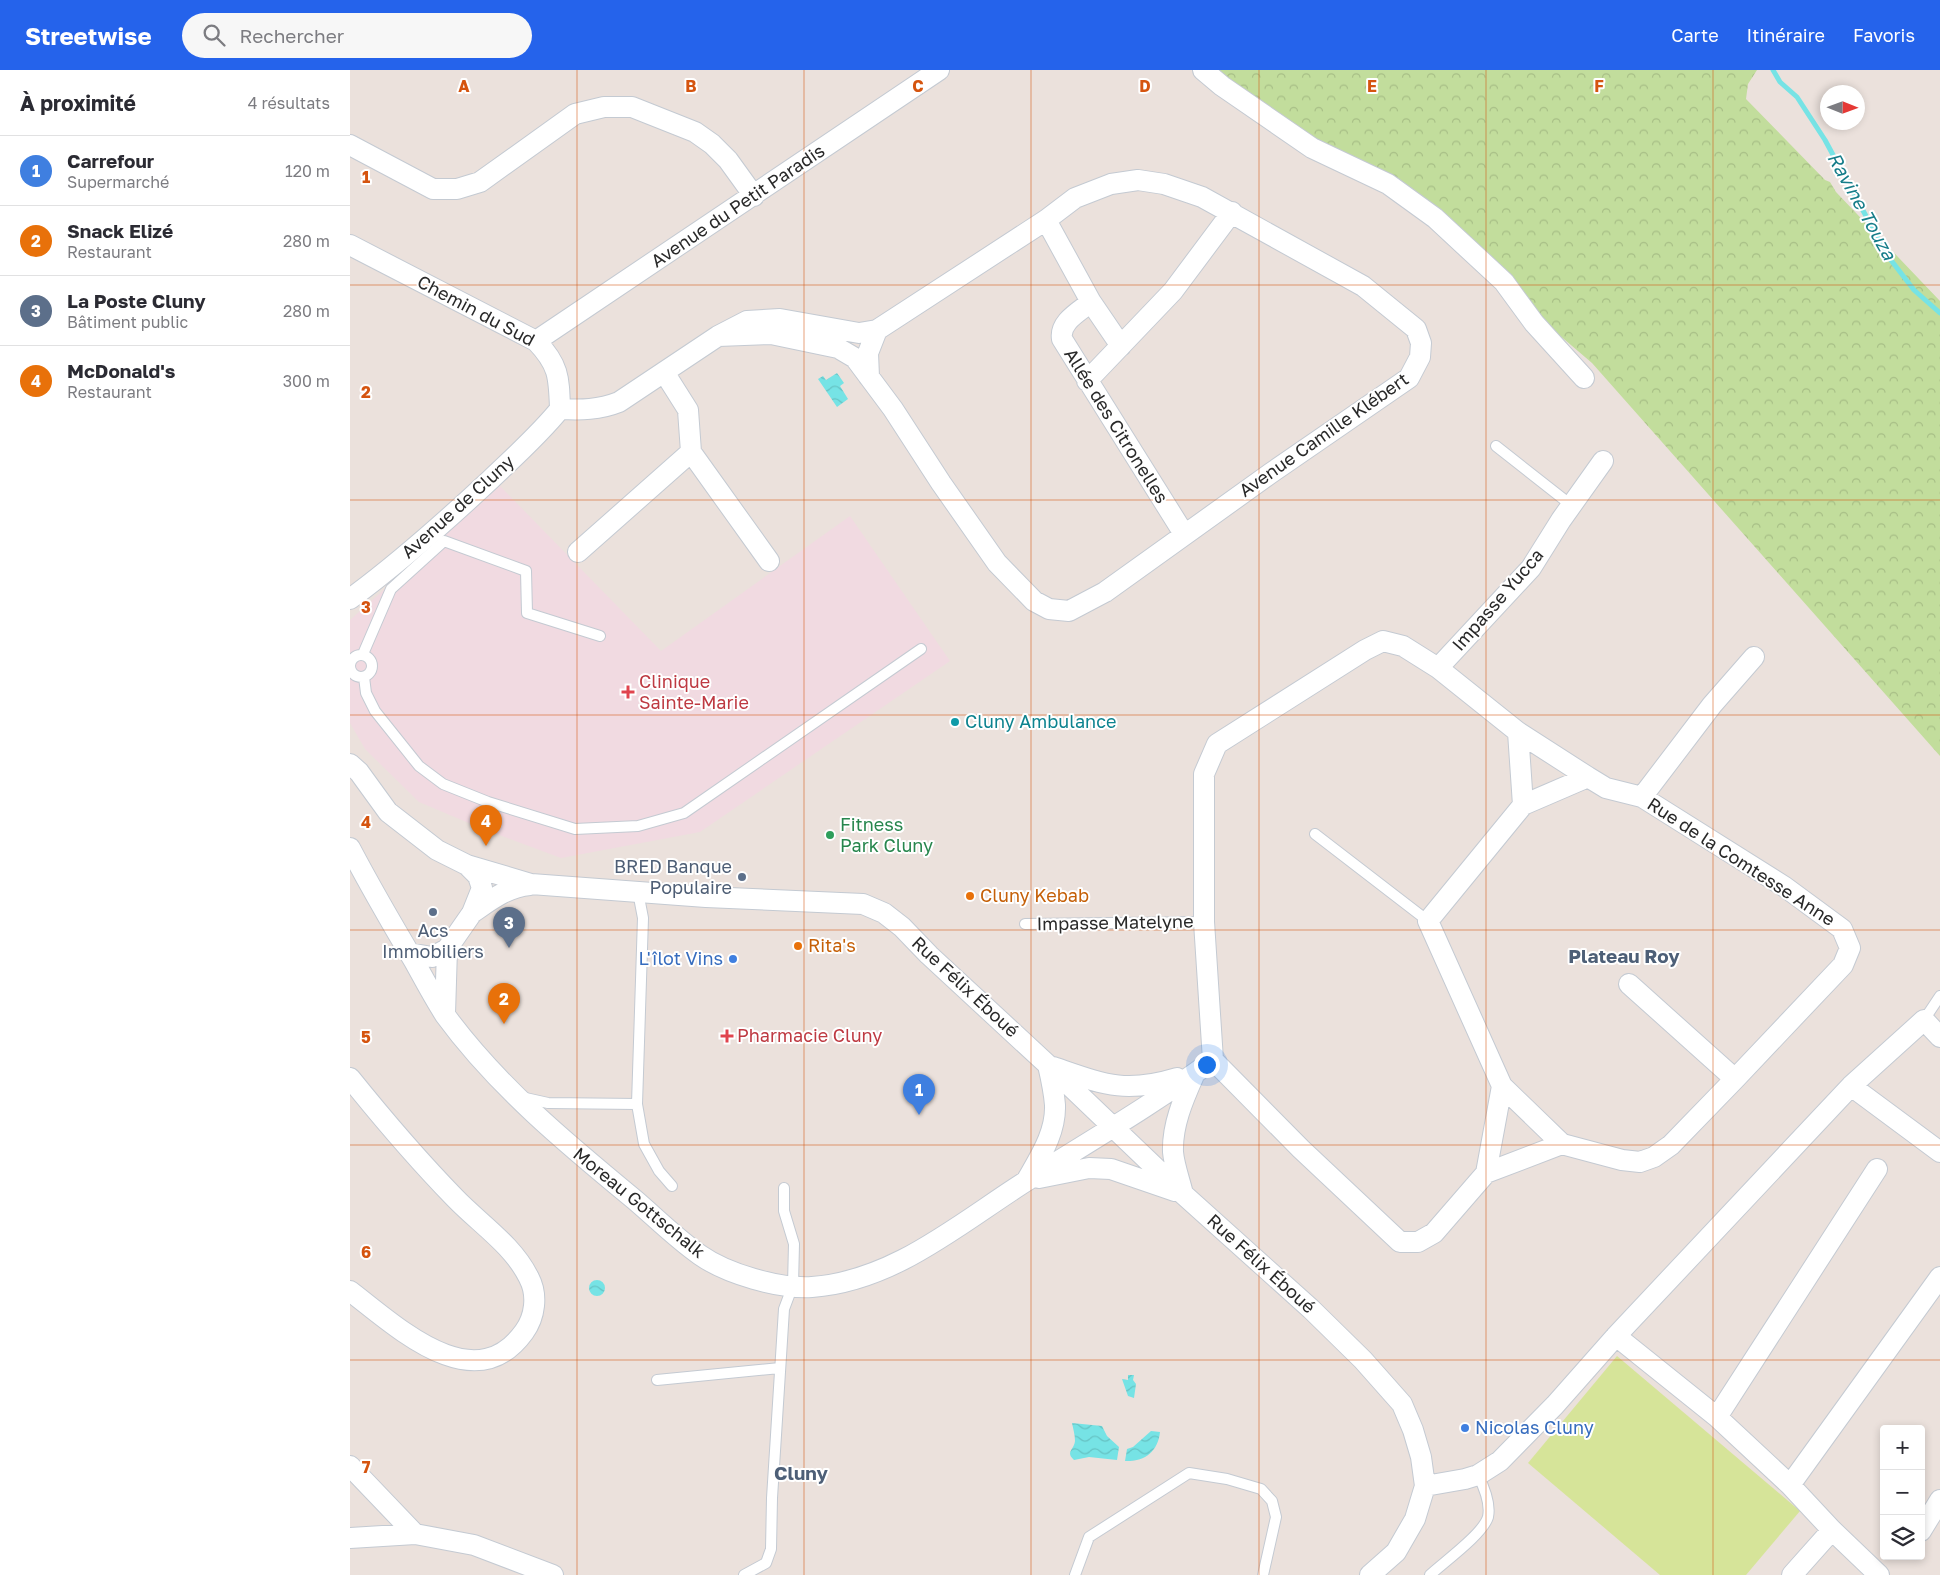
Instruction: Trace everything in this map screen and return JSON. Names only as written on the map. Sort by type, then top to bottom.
[{"type":"street","name":"Avenue du Petit Paradis","points":[[536,341],[939,70]]},
{"type":"street","points":[[1203,70],[1222,86],[1312,148],[1388,184],[1435,218],[1504,282],[1534,323],[1584,378]]},
{"type":"street","points":[[350,145],[434,189],[457,189],[480,182],[575,114],[604,106],[632,107],[695,132],[712,144],[728,160],[754,196]]},
{"type":"street","name":"Avenue Camille Klébert","points":[[560,409],[592,410],[619,402],[718,336],[747,321],[780,320],[859,334],[878,330],[1046,220],[1075,198],[1112,184],[1138,180],[1164,184],[1202,197],[1363,286],[1416,329],[1421,343],[1420,357],[1410,378],[1184,534],[1106,592],[1069,611],[1049,609],[1034,601],[997,563],[941,483],[893,409],[855,358],[838,348],[771,334],[718,336]]},
{"type":"street","points":[[1087,381],[1173,291],[1232,212]]},
{"type":"street","points":[[1046,220],[1091,302],[1121,346]]},
{"type":"street","name":"Chemin du Sud","points":[[350,245],[536,341],[554,363],[559,385],[560,409]]},
{"type":"street","name":"Allée des Citronelles","points":[[1091,302],[1064,325],[1060,332],[1062,339],[1184,534]]},
{"type":"street","points":[[869,377],[868,353],[878,330]]},
{"type":"street","points":[[664,372],[688,410],[691,452],[769,561]]},
{"type":"street","name":"Avenue de Cluny","points":[[350,599],[454,514],[545,428],[560,409]]},
{"type":"street","points":[[578,552],[691,452]]},
{"type":"street","name":"Impasse Yucca","points":[[1438,668],[1531,568],[1571,505],[1603,461]]},
{"type":"street","name":"Rue de la Comtesse Anne","points":[[1213,1060],[1204,922],[1204,774],[1217,744],[1365,650],[1383,642],[1403,646],[1438,668],[1518,732],[1606,788],[1642,797],[1785,887],[1842,929],[1850,948],[1843,965],[1735,1079],[1670,1145],[1654,1157],[1640,1162],[1622,1160],[1562,1144],[1502,1086],[1428,921]]},
{"type":"street","points":[[1642,797],[1712,704],[1754,657]]},
{"type":"street","points":[[1518,732],[1523,805]]},
{"type":"street","name":"Rue Félix Éboué","points":[[353,768],[388,812],[437,850],[466,865],[532,884],[638,892],[863,904],[884,913],[902,926],[929,955],[1183,1194],[1311,1309],[1363,1360],[1402,1404],[1413,1430],[1421,1457],[1425,1486]]},
{"type":"street","points":[[1428,921],[1523,805],[1588,777]]},
{"type":"street","name":"Moreau Gottschalk","points":[[350,848],[445,1014],[485,1062],[574,1150],[700,1256],[744,1277],[773,1283],[810,1287],[877,1273],[922,1248],[1113,1127],[1213,1060]]},
{"type":"street","points":[[409,953],[432,957],[447,949],[472,913],[482,888],[478,876],[466,865]]},
{"type":"street","points":[[472,913],[505,891],[518,886],[532,884]]},
{"type":"street","points":[[445,1014],[447,949]]},
{"type":"street","points":[[1629,984],[1735,1079]]},
{"type":"street","points":[[1370,1575],[1396,1552],[1416,1519],[1425,1486],[1478,1475],[1500,1461],[1555,1405],[1616,1336],[1851,1086],[1924,1020],[1940,1037]]},
{"type":"street","points":[[1213,1060],[1300,1149],[1400,1242],[1418,1242],[1434,1233],[1486,1172],[1562,1144]]},
{"type":"street","points":[[1027,1180],[1046,1145],[1054,1123],[1055,1105],[1048,1066],[1105,1085],[1129,1087],[1157,1084],[1195,1073]]},
{"type":"street","points":[[1183,1194],[1173,1153],[1175,1129],[1181,1103],[1195,1073]]},
{"type":"street","points":[[350,1078],[394,1133],[456,1199],[510,1250],[530,1279],[535,1296],[527,1327],[518,1340],[508,1351],[484,1361],[452,1358],[412,1338],[350,1291]]},
{"type":"street","points":[[1486,1172],[1502,1086]]},
{"type":"street","points":[[1851,1086],[1940,1152]]},
{"type":"street","points":[[1027,1180],[1088,1168],[1111,1169],[1183,1194]]},
{"type":"street","points":[[1717,1417],[1877,1169]]},
{"type":"street","points":[[1790,1485],[1936,1291]]},
{"type":"street","points":[[1616,1336],[1717,1417],[1790,1485],[1832,1530],[1879,1575]]},
{"type":"street","points":[[350,1466],[415,1534]]},
{"type":"street","points":[[1925,1524],[1940,1500]]},
{"type":"street","points":[[1792,1575],[1832,1530]]},
{"type":"street","points":[[350,1538],[415,1534],[474,1545],[553,1575]]},
{"type":"lane","points":[[1496,446],[1571,505]]},
{"type":"lane","points":[[363,654],[391,589],[444,541],[526,571],[526,613],[600,636]]},
{"type":"lane","points":[[364,677],[366,693],[375,712],[419,766],[443,784],[488,802],[575,829],[638,826],[684,813],[921,650]]},
{"type":"lane","points":[[363,654],[370,658],[373,664],[370,673],[364,677],[356,676],[350,667],[354,657],[363,654]]},
{"type":"lane","points":[[1315,834],[1428,921]]},
{"type":"lane","points":[[638,892],[643,918],[637,1104],[644,1144],[659,1171],[672,1186]]},
{"type":"lane","name":"Impasse Matelyne","points":[[1025,924],[1204,922]]},
{"type":"lane","points":[[1924,1020],[1940,996]]},
{"type":"lane","points":[[518,1096],[548,1103],[637,1104]]},
{"type":"lane","points":[[744,1575],[766,1562],[771,1549],[772,1498],[784,1309],[793,1285],[794,1244],[784,1211],[784,1188]]},
{"type":"lane","points":[[657,1380],[780,1368]]},
{"type":"lane","points":[[1075,1575],[1089,1537],[1190,1473],[1227,1479],[1261,1489],[1272,1501],[1276,1517],[1263,1575]]},
{"type":"lane","points":[[1430,1575],[1481,1530],[1488,1516],[1486,1492],[1478,1475]]},
{"type":"shaded area","name":"Clinique Sainte-Marie","points":[[500,486],[661,651],[850,516],[950,661],[700,832],[561,858],[483,829],[419,802],[365,749],[350,723],[350,620]]},
{"type":"green space","points":[[1206,70],[1757,70],[1748,84],[1746,99],[1825,180],[1830,182],[1836,192],[1940,301],[1940,756],[1592,363],[1363,168]]},
{"type":"green space","points":[[1617,1356],[1800,1511],[1746,1575],[1660,1575],[1528,1463]]},
{"type":"water","points":[[837,373],[844,383],[840,386],[848,399],[837,407],[818,379],[823,376],[826,380]]},
{"type":"water","points":[[594,1280],[600,1280],[605,1285],[603,1294],[594,1296],[589,1291],[589,1285]]},
{"type":"water","points":[[1128,1375],[1134,1375],[1133,1380],[1136,1384],[1134,1398],[1128,1396],[1122,1379],[1128,1380]]},
{"type":"water","points":[[1072,1423],[1102,1426],[1107,1436],[1119,1447],[1117,1460],[1089,1457],[1074,1460],[1070,1455],[1075,1441]]},
{"type":"water","points":[[1151,1431],[1160,1432],[1159,1439],[1153,1450],[1144,1458],[1125,1461],[1127,1449],[1133,1447]]},
{"type":"waterway","name":"Ravine Touza","points":[[1773,70],[1780,82],[1797,97],[1825,140],[1887,255],[1914,290],[1940,313]]},
{"type":"place","name":"Clinique Sainte-Marie","points":[[628,692]]},
{"type":"place","name":"Cluny Ambulance","points":[[955,722]]},
{"type":"place","name":"Fitness Park Cluny","points":[[830,835]]},
{"type":"place","name":"McDonald's","points":[[486,846]]},
{"type":"place","name":"BRED Banque Populaire","points":[[742,877]]},
{"type":"place","name":"Cluny Kebab","points":[[970,896]]},
{"type":"place","name":"Acs Immobiliers","points":[[433,912]]},
{"type":"place","name":"Rita's","points":[[798,946]]},
{"type":"place","name":"La Poste Cluny","points":[[509,948]]},
{"type":"place","name":"L'îlot Vins","points":[[733,959]]},
{"type":"place","name":"Snack Elizé","points":[[504,1024]]},
{"type":"place","name":"Pharmacie Cluny","points":[[727,1036]]},
{"type":"place","name":"Carrefour","points":[[919,1115]]},
{"type":"place","name":"Nicolas Cluny","points":[[1465,1428]]},
{"type":"district","name":"Plateau Roy","points":[[1624,956]]},
{"type":"district","name":"Cluny","points":[[801,1473]]}]
